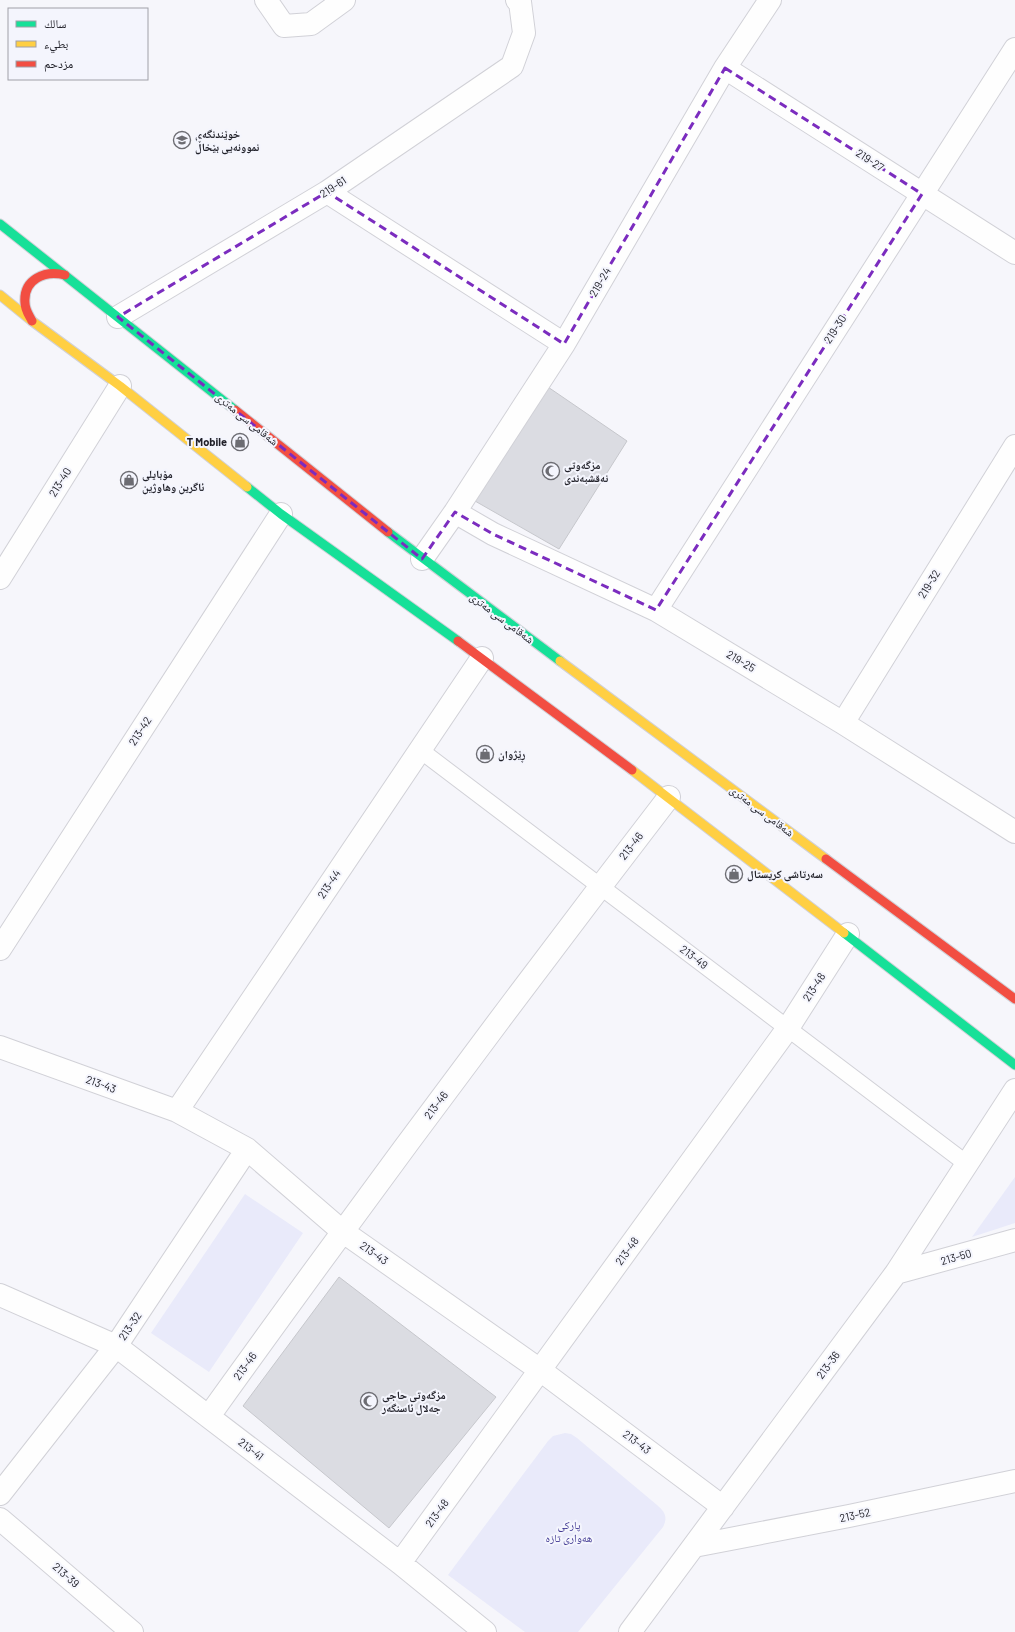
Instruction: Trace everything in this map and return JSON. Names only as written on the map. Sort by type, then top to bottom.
[{"type":"main road","name":"شەقامی سی مەتری","points":[[0,224],[422,558],[1015,999]]},
{"type":"main road","points":[[32,321],[26,309],[25,296],[30,284],[40,276],[52,272],[65,275]]},
{"type":"main road","points":[[0,294],[32,321],[120,386],[281,514],[482,658],[669,797],[848,934],[1015,1065]]},
{"type":"street","points":[[266,0],[284,26],[311,24],[344,0]]},
{"type":"street","name":"219-61","points":[[118,317],[327,192],[512,66],[524,33],[520,2],[517,0]]},
{"type":"street","name":"219-24","points":[[422,558],[455,512],[564,344],[725,68],[770,0]]},
{"type":"street","name":"219-30","points":[[656,610],[1015,49]]},
{"type":"street","name":"219-27","points":[[725,68],[1015,253]]},
{"type":"street","points":[[327,192],[564,344]]},
{"type":"street","name":"213-40","points":[[0,578],[120,386]]},
{"type":"street","name":"219-32","points":[[843,723],[1015,446]]},
{"type":"street","name":"219-25","points":[[455,512],[493,534],[656,610],[843,723],[1015,832]]},
{"type":"street","name":"213-42","points":[[0,949],[281,514]]},
{"type":"street","name":"213-44","points":[[177,1111],[482,658]]},
{"type":"street","name":"213-46","points":[[209,1416],[342,1231],[600,886],[669,797]]},
{"type":"street","name":"213-48","points":[[400,1563],[788,1028],[848,934]]},
{"type":"street","name":"213-43","points":[[0,1047],[177,1111],[247,1149],[342,1231],[540,1370],[723,1507]]},
{"type":"street","name":"213-36","points":[[630,1632],[896,1273],[1015,1090]]},
{"type":"street","name":"213-32","points":[[0,1494],[116,1346],[247,1149]]},
{"type":"street","name":"213-50","points":[[896,1273],[1015,1240]]},
{"type":"street","name":"213-41","points":[[0,1295],[116,1346],[400,1563],[485,1632]]},
{"type":"street","name":"213-52","points":[[694,1546],[849,1516],[1015,1480]]},
{"type":"street","name":"213-39","points":[[0,1519],[132,1632]]},
{"type":"lane","name":"213-49","points":[[420,750],[967,1164]]},
{"type":"highlighted area","points":[[725,68],[922,194],[656,610],[493,534],[455,512],[422,559],[118,317],[327,192],[564,344]]},
{"type":"green space","points":[[1015,1177],[1015,1223],[972,1237]]},
{"type":"green space","points":[[245,1194],[303,1233],[209,1372],[151,1333]]},
{"type":"green space","name":"پارکی هەواری تازە","points":[[565,1433],[571,1434],[577,1438],[657,1505],[664,1512],[665,1520],[663,1527],[578,1632],[525,1632],[448,1575],[548,1441],[553,1436]]},
{"type":"building","name":"مزگەوتی نەقشبەندی","points":[[545,385],[627,441],[559,549],[475,501]]},
{"type":"building","name":"مزگەوتی حاجی جەلال ئاسنگەر","points":[[339,1277],[496,1397],[389,1528],[243,1406]]},
{"type":"traffic: fast","points":[[0,224],[235,410]]},
{"type":"traffic: fast","points":[[247,487],[281,514],[458,641]]},
{"type":"traffic: fast","points":[[388,532],[560,661]]},
{"type":"traffic: fast","points":[[844,933],[1015,1065]]},
{"type":"traffic: slow","points":[[0,295],[32,321],[120,386],[247,487]]},
{"type":"traffic: slow","points":[[560,661],[826,859]]},
{"type":"traffic: slow","points":[[632,770],[844,933]]},
{"type":"traffic: jam","points":[[32,321],[25,306],[25,295],[32,282],[43,275],[65,275]]},
{"type":"traffic: jam","points":[[235,410],[388,532]]},
{"type":"traffic: jam","points":[[458,641],[632,770]]},
{"type":"traffic: jam","points":[[826,859],[1015,999]]},
{"type":"place","name":"خوێندنگەی نموونەیی بێخاڵ","points":[[182,140]]},
{"type":"place","name":"T Mobile","points":[[240,442]]},
{"type":"place","name":"مزگەوتی نەقشبەندی","points":[[551,471]]},
{"type":"place","name":"مۆبایلی ئاگرین وهاوژین","points":[[129,480]]},
{"type":"place","name":"ڕێژوان","points":[[485,754]]},
{"type":"place","name":"سەرتاشی کریستال","points":[[734,874]]},
{"type":"place","name":"مزگەوتی حاجی جەلال ئاسنگەر","points":[[369,1401]]}]
